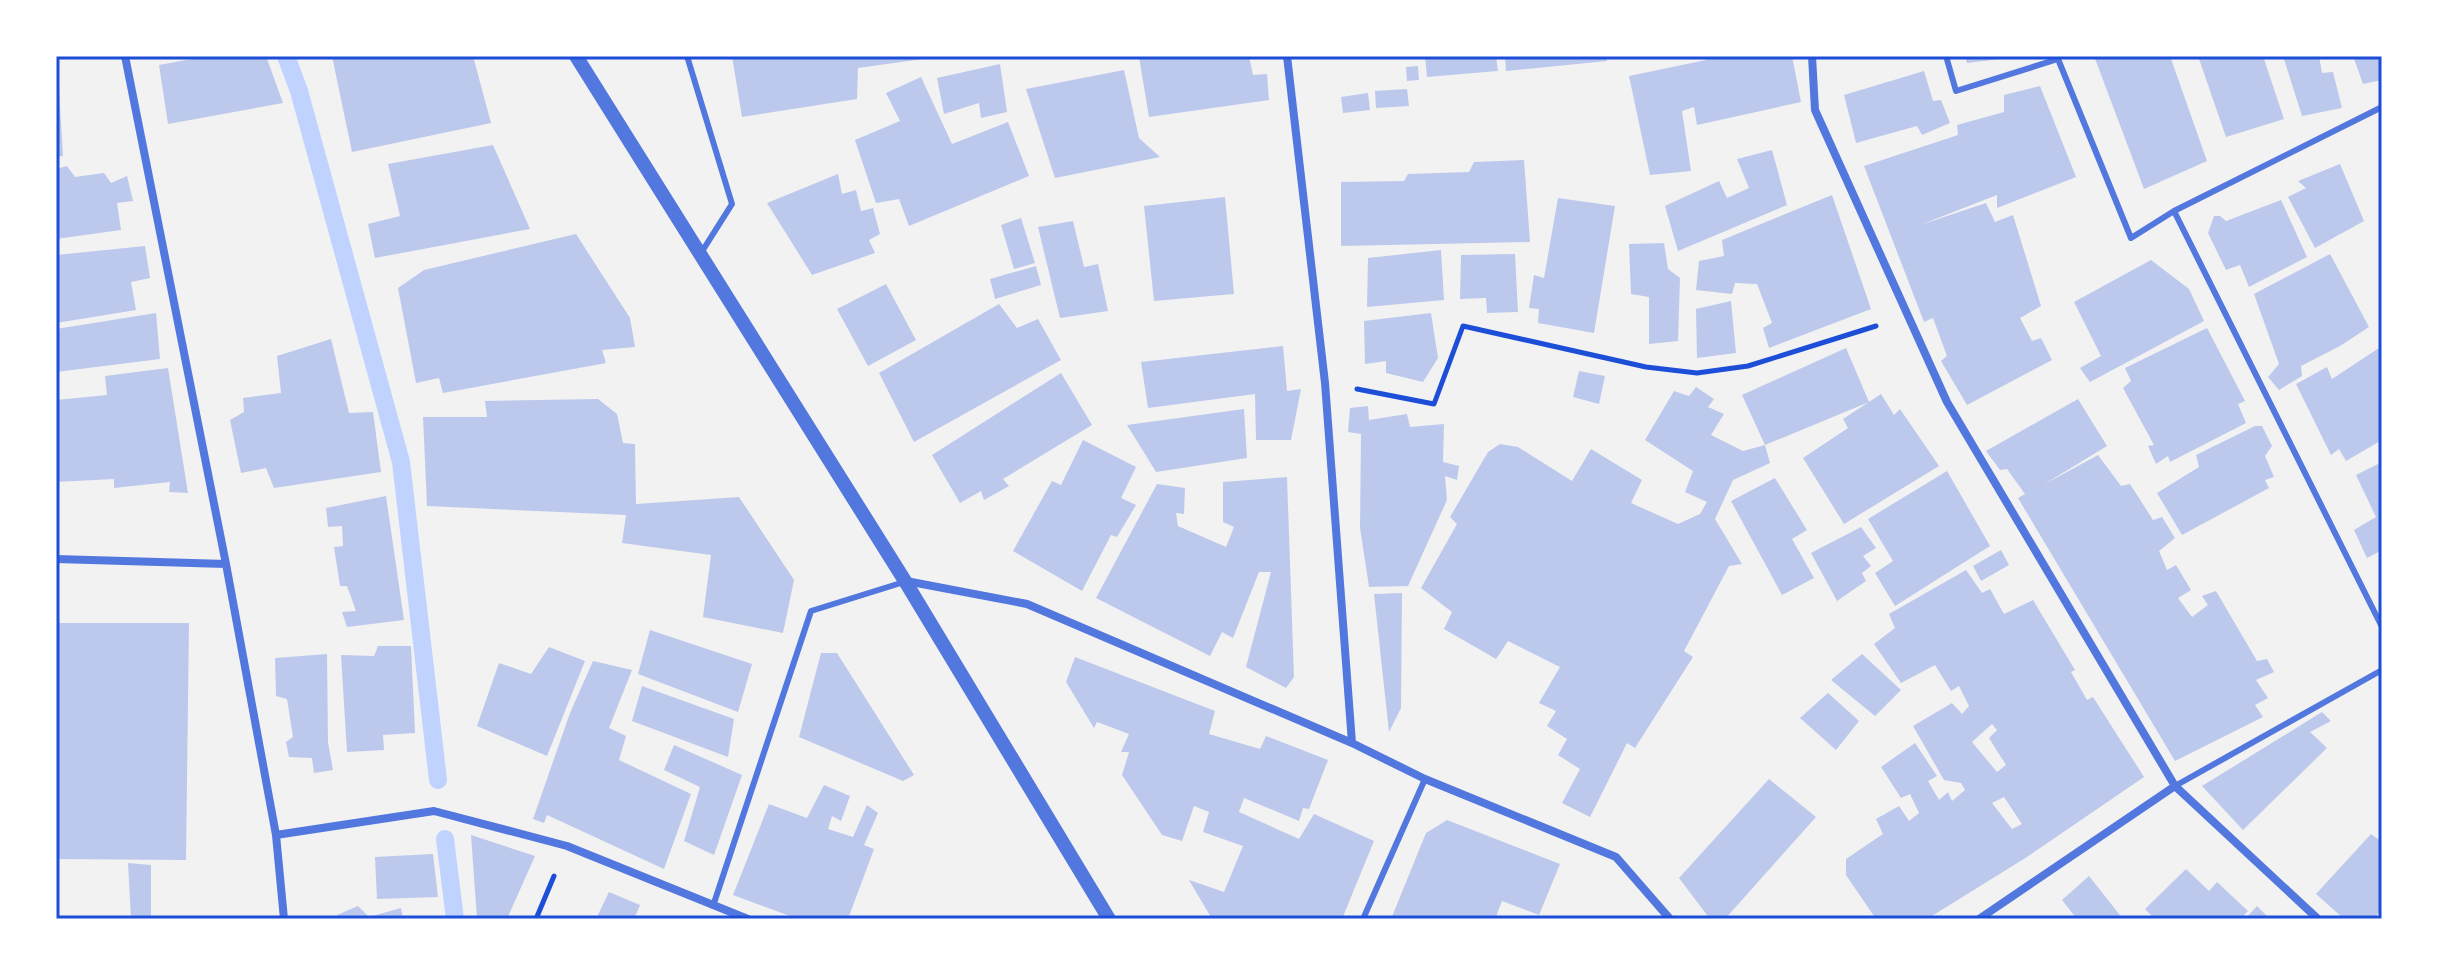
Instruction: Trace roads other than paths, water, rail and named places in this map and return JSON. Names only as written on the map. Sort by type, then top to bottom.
[{"type":"street","points":[[125,56],[226,564],[276,835],[284,919]]},
{"type":"street","points":[[576,56],[905,581],[1109,919]]},
{"type":"street","points":[[1287,56],[1325,383],[1352,743]]},
{"type":"street","points":[[1812,56],[1815,110],[1947,402],[2175,786],[2318,919]]},
{"type":"street","points":[[56,559],[226,564]]},
{"type":"street","points":[[905,581],[1027,604],[1352,743],[1425,779],[1616,857],[1670,919]]},
{"type":"street","points":[[1979,919],[2175,786]]},
{"type":"street","points":[[276,835],[434,811],[567,846],[748,919]]},
{"type":"lane","points":[[687,56],[732,204],[701,253]]},
{"type":"lane","points":[[1946,56],[1956,91],[2058,59],[2131,238],[2174,211],[2382,107]]},
{"type":"lane","points":[[2174,211],[2382,627]]},
{"type":"lane","points":[[713,906],[811,611],[905,581]]},
{"type":"lane","points":[[2175,786],[2382,670]]},
{"type":"lane","points":[[1363,919],[1425,779]]},
{"type":"waterway","points":[[286,56],[299,91],[401,462],[438,780]]},
{"type":"waterway","points":[[445,839],[455,919]]}]
